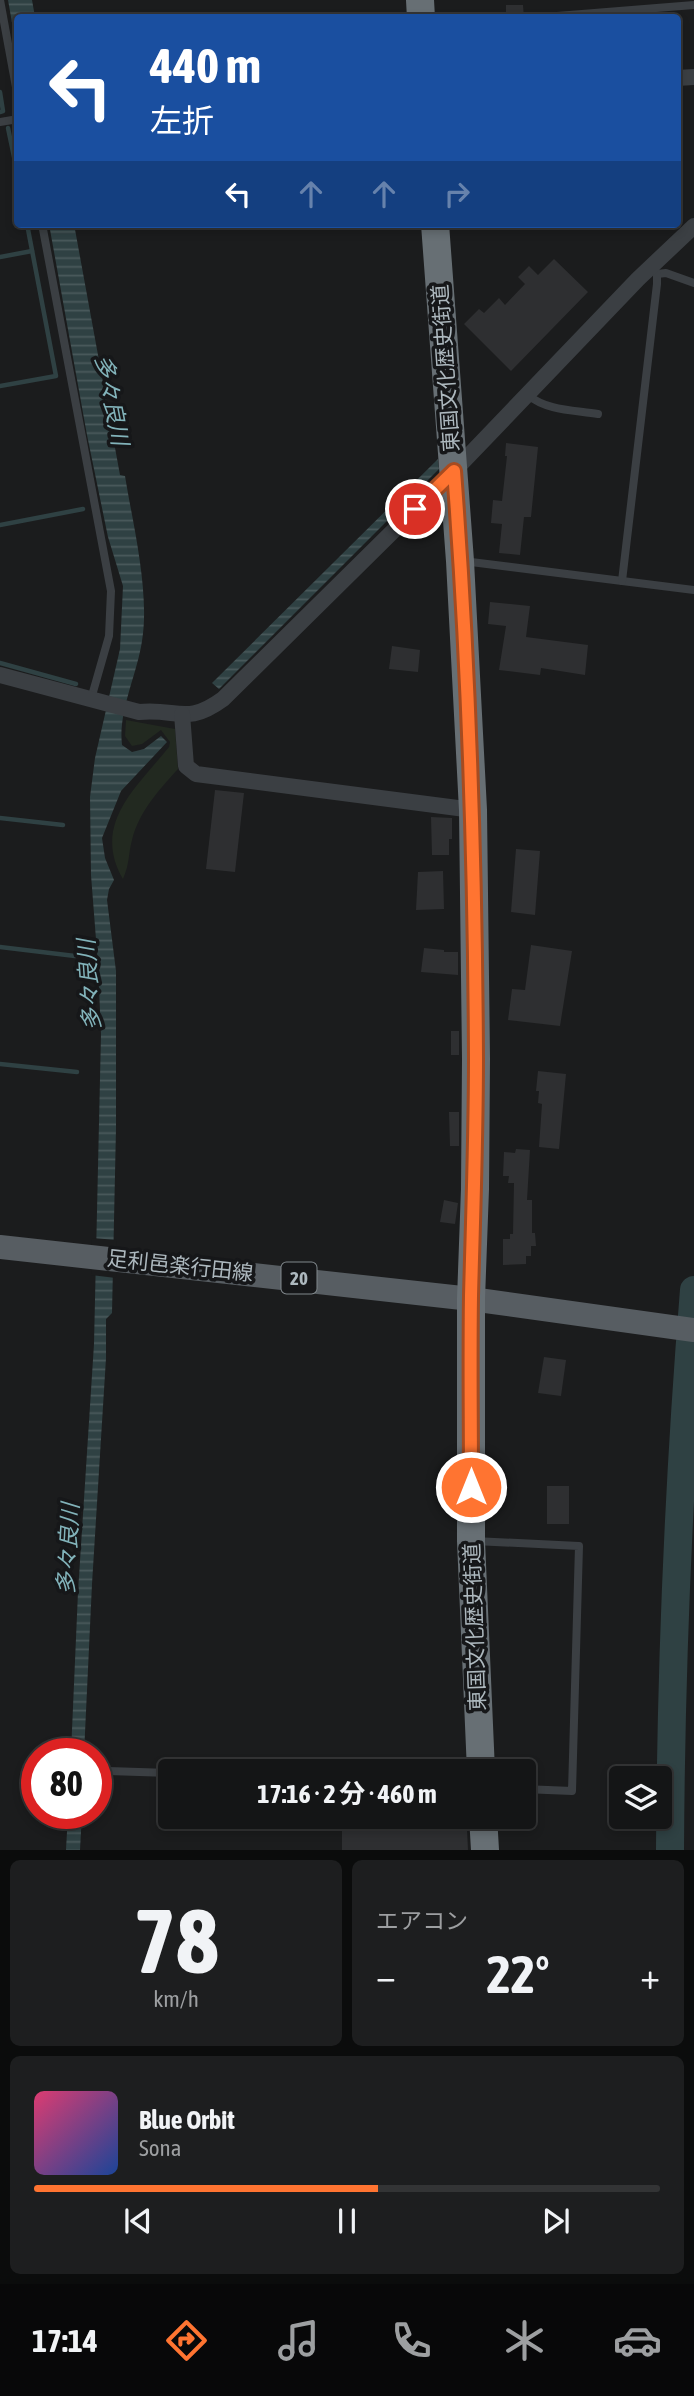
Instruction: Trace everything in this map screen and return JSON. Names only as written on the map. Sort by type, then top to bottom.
[{"type":"highway","name":"東国文化歴史街道","points":[[435,228],[460,561],[473,810],[476,1072],[471,1299],[471,1541],[480,1759]]},
{"type":"highway","points":[[484,1829],[485,1850]]},
{"type":"main road","name":"足利邑楽行田線","points":[[0,1247],[471,1299],[694,1330]]},
{"type":"street","points":[[0,675],[139,712],[188,716],[207,711],[223,699],[454,471],[638,279],[655,270],[694,226]]},
{"type":"street","points":[[182,714],[186,766],[196,774],[473,810]]},
{"type":"lane","points":[[0,0],[14,76]]},
{"type":"lane","points":[[582,14],[694,5]]},
{"type":"lane","points":[[43,228],[111,591],[109,636],[93,700]]},
{"type":"lane","points":[[622,581],[657,284],[655,270],[694,283]]},
{"type":"lane","points":[[528,395],[547,406],[598,414]]},
{"type":"lane","points":[[460,561],[694,590]]},
{"type":"lane","points":[[471,1541],[579,1546],[572,1791],[536,1790]]},
{"type":"lane","points":[[112,1771],[158,1773]]},
{"type":"shaded area","points":[[8,0],[32,0],[34,14],[14,14],[14,34]]},
{"type":"shaded area","points":[[50,228],[75,228],[120,475],[125,476],[140,558],[144,622],[140,654],[123,719],[122,745],[132,752],[144,749],[161,736],[167,742],[121,791],[102,838],[105,858],[114,880],[107,900],[116,971],[112,1313],[106,1319],[85,1738],[72,1738],[94,1344],[101,1034],[91,875],[90,797],[95,758],[120,649],[123,586],[108,537]]},
{"type":"shaded area","points":[[438,459],[439,469],[219,689],[212,683]]},
{"type":"shaded area","points":[[126,720],[175,729],[178,769],[139,820],[123,879],[114,859],[112,841],[115,824],[132,792],[169,747],[170,742],[161,730],[142,744],[132,746],[125,736]]},
{"type":"shaded area","points":[[67,1829],[81,1829],[80,1850],[66,1850]]},
{"type":"pier","points":[[92,1238],[117,1240],[116,1278],[91,1275]]},
{"type":"building","points":[[506,5],[523,5],[524,14],[506,14]]},
{"type":"building","points":[[554,259],[588,292],[511,371],[464,324],[479,309],[484,313],[499,298],[505,305],[525,284],[518,277],[529,266],[538,275]]},
{"type":"building","points":[[506,443],[538,447],[531,517],[524,517],[520,555],[499,553],[502,524],[491,523],[493,500],[502,501]]},
{"type":"building","points":[[490,602],[530,606],[526,637],[588,645],[585,675],[541,668],[540,675],[499,670],[506,626],[488,624]]},
{"type":"building","points":[[392,646],[420,650],[418,672],[389,669]]},
{"type":"building","points":[[215,790],[244,793],[235,872],[206,869]]},
{"type":"building","points":[[431,817],[452,818],[449,855],[432,855]]},
{"type":"building","points":[[516,849],[540,851],[535,915],[511,912]]},
{"type":"building","points":[[443,871],[444,909],[416,910],[418,872]]},
{"type":"building","points":[[531,945],[572,951],[560,1026],[508,1020],[512,989],[525,990]]},
{"type":"building","points":[[424,948],[458,952],[458,975],[421,972]]},
{"type":"building","points":[[451,1031],[459,1031],[459,1055],[451,1055]]},
{"type":"building","points":[[538,1071],[566,1074],[559,1149],[539,1147],[542,1104],[538,1103],[539,1091],[536,1091]]},
{"type":"building","points":[[449,1112],[459,1112],[459,1146],[450,1146]]},
{"type":"building","points":[[516,1149],[530,1150],[527,1200],[532,1200],[532,1233],[535,1233],[536,1246],[531,1246],[531,1256],[526,1256],[526,1264],[503,1265],[503,1239],[510,1239],[510,1234],[513,1234],[514,1183],[508,1183],[509,1176],[503,1176],[504,1152],[515,1153]]},
{"type":"building","points":[[444,1200],[458,1203],[455,1224],[440,1222]]},
{"type":"building","points":[[544,1357],[566,1360],[561,1396],[538,1393]]},
{"type":"building","points":[[547,1486],[569,1486],[569,1524],[547,1524]]},
{"type":"building","points":[[342,1829],[467,1829],[468,1850],[342,1850]]},
{"type":"waterway","points":[[0,92],[3,111],[0,112]]},
{"type":"waterway","points":[[8,128],[14,157]]},
{"type":"waterway","points":[[0,386],[56,376],[28,228]]},
{"type":"waterway","points":[[0,257],[32,251]]},
{"type":"waterway","points":[[0,525],[83,509]]},
{"type":"waterway","points":[[0,663],[76,684]]},
{"type":"waterway","points":[[0,818],[63,825]]},
{"type":"waterway","name":"多々良川","points":[[0,947],[75,956]]},
{"type":"waterway","points":[[0,1064],[77,1072]]},
{"type":"waterway","points":[[670,1850],[677,1570],[694,1290]]},
{"type":"route","points":[[415,509],[454,471],[473,810],[476,1059],[471,1299],[471,1487]]}]
